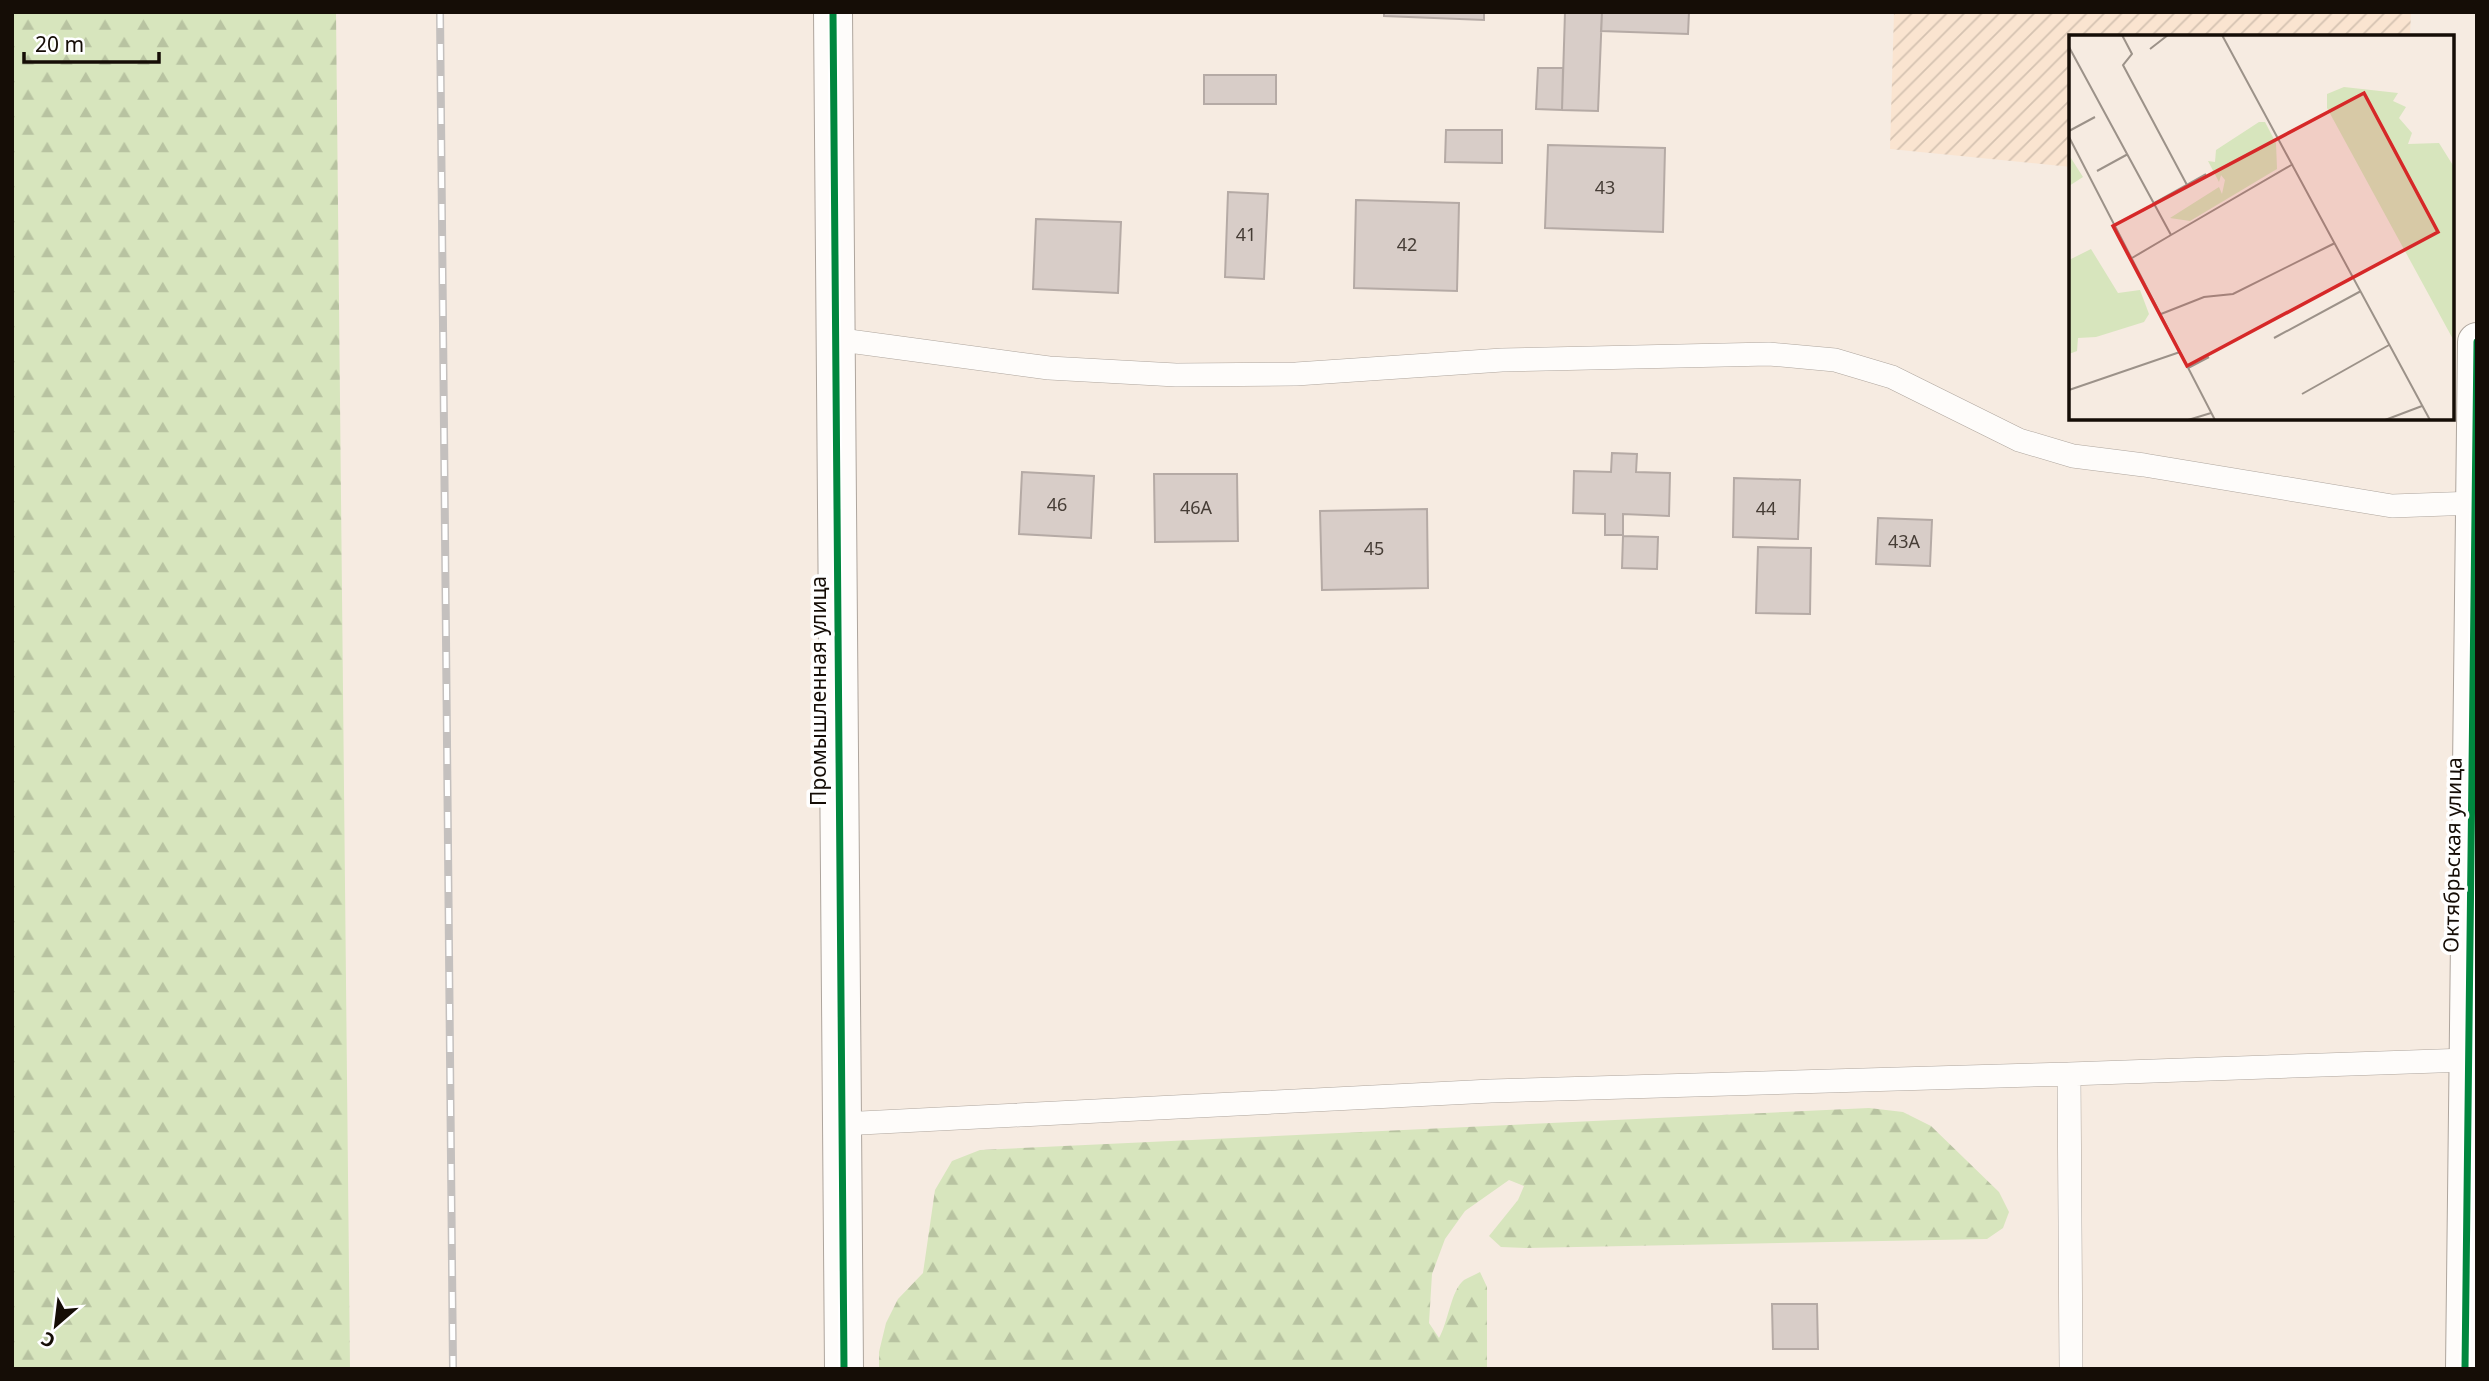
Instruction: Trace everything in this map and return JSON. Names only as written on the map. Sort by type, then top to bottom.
[{"type":"street","name":"Промышленная улица","points":[[833,12],[844,1369]]},
{"type":"street","name":"Октябрьская улица","points":[[2465,1369],[2477,342]]},
{"type":"lane","points":[[834,339],[1049,368],[1176,374],[1296,374],[1502,360],[1756,354],[1835,360],[1892,377],[2019,440],[2073,456],[2144,465],[2392,506],[2475,503]]},
{"type":"lane","points":[[841,1124],[1478,1092],[2467,1060]]},
{"type":"lane","points":[[2069,1074],[2071,1369]]},
{"type":"shaded area","points":[[1894,12],[2411,12],[2410,35],[2069,35],[2069,167],[1890,149]]},
{"type":"green space","points":[[12,12],[336,12],[350,1369],[12,1369]]},
{"type":"green space","points":[[1869,1108],[1903,1112],[1931,1126],[1999,1192],[2009,1212],[2003,1228],[1987,1239],[1501,1247],[1489,1236],[1518,1200],[1524,1186],[1509,1180],[1465,1211],[1445,1239],[1432,1274],[1429,1323],[1439,1338],[1460,1285],[1480,1272],[1487,1287],[1487,1369],[879,1369],[879,1352],[886,1323],[898,1299],[923,1273],[935,1190],[952,1161],[980,1150]]},
{"type":"building","points":[[1384,12],[1484,12],[1484,20],[1384,16]]},
{"type":"building","points":[[1565,12],[1602,12],[1598,111],[1562,110]]},
{"type":"building","points":[[1602,12],[1689,12],[1688,34],[1601,31]]},
{"type":"building","points":[[1538,68],[1563,68],[1562,110],[1536,109]]},
{"type":"building","points":[[1204,75],[1276,75],[1276,104],[1204,104]]},
{"type":"building","points":[[1446,130],[1502,130],[1502,163],[1445,162]]},
{"type":"building","points":[[1548,145],[1665,148],[1663,232],[1545,228]]},
{"type":"building","points":[[1228,192],[1268,194],[1264,279],[1225,277]]},
{"type":"building","points":[[1356,200],[1459,203],[1457,291],[1354,288]]},
{"type":"building","points":[[1036,219],[1121,222],[1118,293],[1033,289]]},
{"type":"building","points":[[1612,453],[1637,454],[1636,472],[1670,473],[1669,516],[1623,514],[1623,535],[1605,535],[1605,514],[1573,513],[1574,471],[1611,472]]},
{"type":"building","points":[[1022,472],[1094,476],[1091,538],[1019,534]]},
{"type":"building","points":[[1154,474],[1237,474],[1238,541],[1155,542]]},
{"type":"building","points":[[1734,478],[1800,480],[1798,539],[1733,537]]},
{"type":"building","points":[[1427,509],[1428,588],[1322,590],[1320,511]]},
{"type":"building","points":[[1878,518],[1932,520],[1930,566],[1876,564]]},
{"type":"building","points":[[1623,536],[1658,537],[1657,569],[1622,568]]},
{"type":"building","points":[[1758,547],[1811,548],[1810,614],[1756,613]]},
{"type":"building","points":[[1772,1304],[1817,1304],[1818,1349],[1773,1349]]},
{"type":"railway","points":[[440,12],[453,1369]]},
{"type":"cycle path","points":[[833,12],[844,1369]]},
{"type":"cycle path","points":[[2465,1369],[2477,342]]}]
